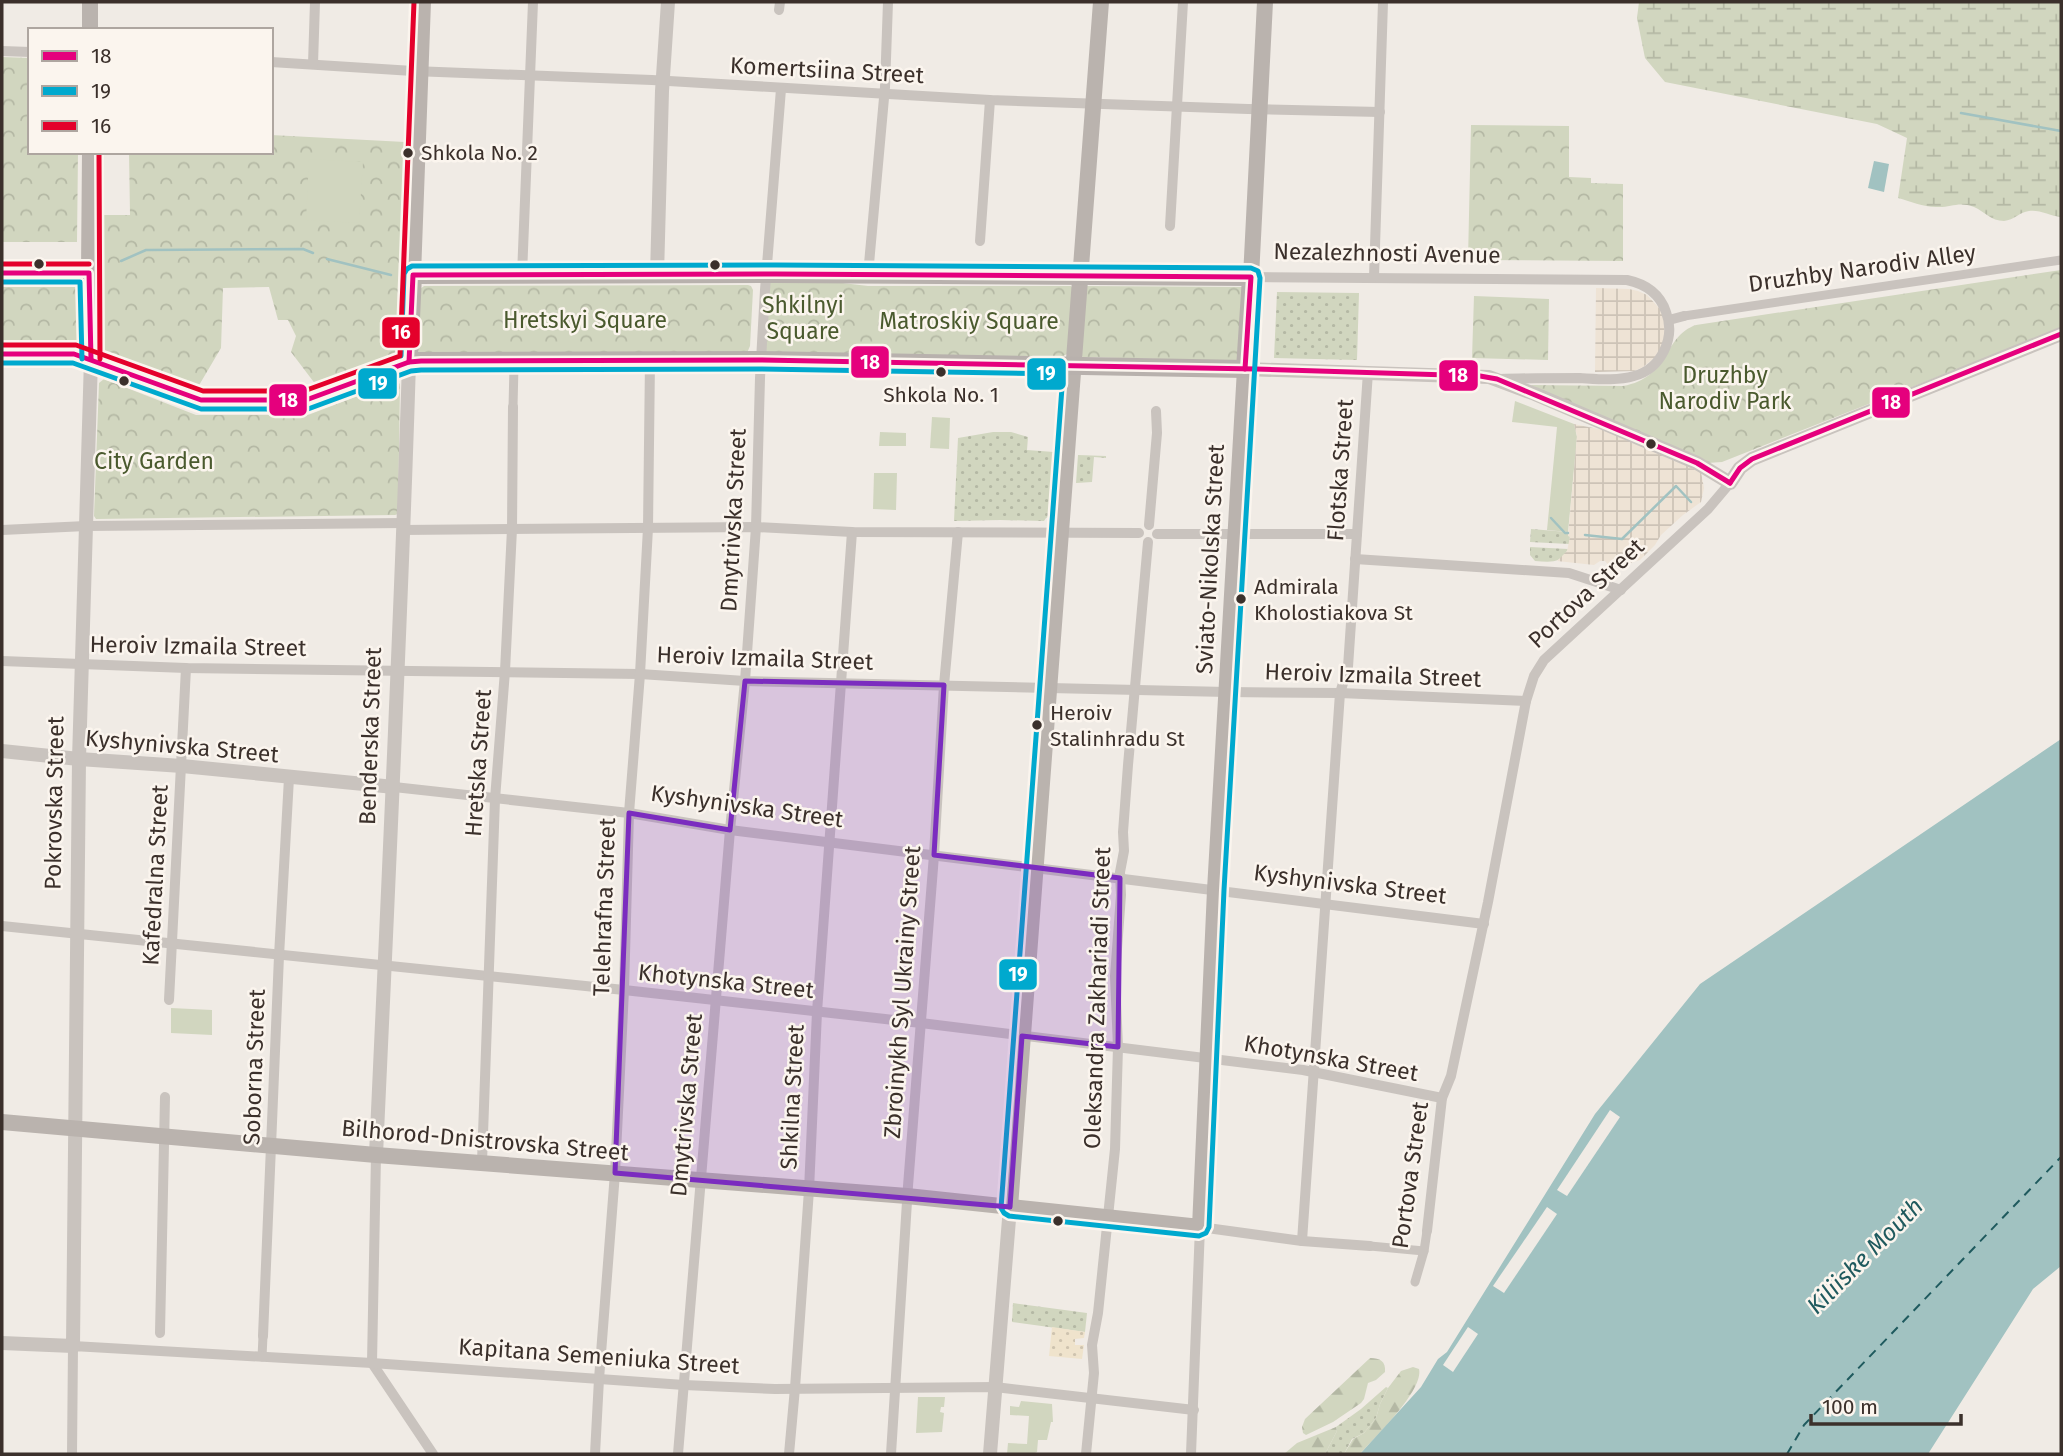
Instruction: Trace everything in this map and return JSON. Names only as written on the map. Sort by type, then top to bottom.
[{"type":"main road","points":[[90,2],[90,28]]},
{"type":"main road","name":"Benderska Street","points":[[409,362],[423,2]]},
{"type":"main road","points":[[1010,1207],[1101,2]]},
{"type":"main road","name":"Sviato-Nikolska Street","points":[[1200,1227],[1215,890],[1265,2]]},
{"type":"main road","name":"Pokrovska Street","points":[[90,154],[91,359]]},
{"type":"main road","points":[[2,273],[89,273]]},
{"type":"main road","name":"Nezalezhnosti Avenue","points":[[413,275],[1251,277]]},
{"type":"main road","points":[[2,354],[74,354],[201,400],[306,400],[409,362],[761,360],[1245,369]]},
{"type":"main road","name":"Bilhorod-Dnistrovska Street","points":[[2,1122],[376,1155],[907,1196],[1200,1227]]},
{"type":"street","points":[[313,64],[315,2]]},
{"type":"street","points":[[522,275],[533,2]]},
{"type":"street","points":[[657,275],[668,2]]},
{"type":"street","points":[[868,275],[885,94],[888,2]]},
{"type":"street","points":[[1170,226],[1183,2]]},
{"type":"street","points":[[1374,277],[1383,2]]},
{"type":"street","points":[[2,51],[28,52]]},
{"type":"street","name":"Komertsiina Street","points":[[273,62],[990,100],[1380,112]]},
{"type":"street","name":"Dmytrivska Street","points":[[678,1454],[699,1181],[745,681],[756,527],[766,275],[782,89]]},
{"type":"street","points":[[980,241],[990,100]]},
{"type":"street","name":"Druzhby Narodiv Alley","points":[[1669,320],[2061,260]]},
{"type":"street","name":"Nezalezhnosti Avenue","points":[[1251,277],[1627,280],[1647,287],[1662,302],[1669,320]]},
{"type":"street","points":[[1497,379],[1604,379],[1636,376],[1659,359],[1668,344],[1669,320]]},
{"type":"street","name":"Portova Street","points":[[1415,1282],[1427,1231],[1442,1098],[1451,1076],[1484,923],[1526,701],[1534,676],[1544,660],[1708,509],[1740,468],[1752,458],[2061,334]]},
{"type":"street","name":"Pokrovska Street","points":[[72,1454],[79,760],[91,359]]},
{"type":"street","name":"Telehrafna Street","points":[[596,1454],[615,1173],[629,813],[648,528],[650,360]]},
{"type":"street","name":"Benderska Street","points":[[372,1363],[376,1155],[394,787],[409,362]]},
{"type":"street","name":"Hretska Street","points":[[482,1163],[495,799],[512,529],[514,366]]},
{"type":"street","points":[[1245,369],[1480,376],[1497,379],[1697,463],[1730,483]]},
{"type":"street","name":"Flotska Street","points":[[1302,1241],[1340,693],[1348,667],[1368,372]]},
{"type":"street","points":[[1143,538],[1149,525],[1157,433],[1156,411]]},
{"type":"street","points":[[1149,525],[1157,534]]},
{"type":"street","points":[[2,530],[86,526],[512,529],[756,527],[852,532],[1061,533],[1143,538],[1157,534],[1357,534]]},
{"type":"street","name":"Shkilna Street","points":[[789,1454],[809,1190],[817,1012],[852,532]]},
{"type":"street","name":"Zbroinykh Syl Ukrainy Street","points":[[891,1454],[944,685],[958,532]]},
{"type":"street","name":"Oleksandra Zakhariadi Street","points":[[1086,1454],[1094,1373],[1093,1345],[1115,1149],[1118,1047],[1115,976],[1143,538]]},
{"type":"street","points":[[1355,559],[1569,573],[1621,590]]},
{"type":"street","name":"Heroiv Izmaila Street","points":[[2,661],[186,668],[640,674],[745,681],[1340,693],[1526,701]]},
{"type":"street","name":"Kafedralna Street","points":[[169,1000],[186,668]]},
{"type":"street","name":"Kyshynivska Street","points":[[2,751],[79,760],[183,766],[629,813],[730,830],[1484,923]]},
{"type":"street","name":"Soborna Street","points":[[262,1357],[289,778]]},
{"type":"street","name":"Khotynska Street","points":[[2,926],[624,990],[1022,1035],[1313,1072],[1442,1098]]},
{"type":"street","points":[[160,1351],[165,1097]]},
{"type":"street","points":[[990,1454],[1010,1207]]},
{"type":"street","name":"Bilhorod-Dnistrovska Street","points":[[1200,1227],[1302,1241],[1424,1251]]},
{"type":"street","name":"Sviato-Nikolska Street","points":[[1191,1454],[1200,1227]]},
{"type":"street","name":"Kapitana Semeniuka Street","points":[[2,1343],[372,1363],[684,1385],[795,1388],[995,1387],[1194,1410]]},
{"type":"street","points":[[372,1363],[433,1454]]},
{"type":"highlighted area","points":[[745,681],[944,685],[934,855],[1120,878],[1118,1047],[1022,1036],[1010,1207],[615,1173],[629,813],[730,830]]},
{"type":"green space","points":[[1639,2],[2061,2],[2061,217],[2033,211],[1999,221],[1968,205],[1931,207],[1898,198],[1907,138],[1877,124],[1665,82],[1645,58],[1637,18]]},
{"type":"green space","points":[[2,57],[28,58],[28,154],[78,154],[77,242],[2,242]]},
{"type":"green space","points":[[1471,125],[1569,126],[1569,177],[1591,178],[1591,183],[1623,184],[1623,261],[1468,260]]},
{"type":"green space","points":[[273,135],[405,142],[400,353],[316,385],[291,352],[296,336],[288,320],[278,320],[269,287],[223,288],[221,348],[198,387],[102,350],[103,215],[130,215],[129,154],[273,154]]},
{"type":"green space","points":[[309,159],[363,162],[359,223],[306,220]]},
{"type":"green space","name":"Druzhby Narodiv Park","points":[[2061,270],[2061,328],[1722,462],[1707,463],[1530,385],[1623,386],[1638,382],[1650,375],[1685,330],[1696,325]]},
{"type":"green space","name":"Matroskiy Square","points":[[766,274],[868,286],[1071,286],[1073,288],[1067,354],[1061,357],[761,360]]},
{"type":"green space","points":[[2,280],[82,280],[84,349],[2,347]]},
{"type":"green space","name":"Hretskyi Square","points":[[748,285],[753,290],[750,346],[747,353],[419,353],[418,348],[420,289],[424,286]]},
{"type":"green space","points":[[1086,286],[1243,287],[1240,358],[1235,361],[1083,357],[1079,355]]},
{"type":"green space","points":[[1277,292],[1359,293],[1357,360],[1274,358]]},
{"type":"green space","points":[[1474,296],[1549,299],[1548,360],[1472,358]]},
{"type":"green space","name":"City Garden","points":[[104,379],[196,415],[308,415],[397,381],[400,384],[398,514],[96,519],[99,383]]},
{"type":"green space","points":[[1515,401],[1574,424],[1577,437],[1568,532],[1547,530],[1557,427],[1512,422]]},
{"type":"green space","points":[[932,417],[950,418],[949,449],[930,448]]},
{"type":"green space","points":[[880,432],[906,433],[906,446],[879,446]]},
{"type":"green space","points":[[1011,432],[1028,437],[1027,450],[1054,452],[1050,516],[1044,521],[954,521],[958,438]]},
{"type":"green space","points":[[1078,455],[1106,456],[1094,457],[1092,482],[1076,483]]},
{"type":"green space","points":[[874,473],[897,473],[896,510],[873,509]]},
{"type":"green space","points":[[1531,529],[1568,532],[1569,544],[1530,542]]},
{"type":"green space","points":[[1530,547],[1568,549],[1558,560],[1546,562],[1535,561],[1530,555]]},
{"type":"green space","points":[[171,1008],[212,1010],[212,1035],[171,1033]]},
{"type":"green space","points":[[1013,1303],[1087,1313],[1085,1332],[1012,1322]]},
{"type":"green space","points":[[1370,1358],[1382,1361],[1385,1372],[1368,1383],[1361,1403],[1333,1422],[1306,1435],[1303,1433],[1305,1419]]},
{"type":"green space","points":[[1413,1367],[1419,1369],[1419,1378],[1397,1413],[1360,1454],[1344,1454],[1353,1439],[1364,1433],[1376,1418],[1388,1388],[1401,1371]]},
{"type":"green space","points":[[1388,1388],[1376,1418],[1364,1433],[1352,1439],[1344,1454],[1325,1454],[1337,1431],[1336,1427]]},
{"type":"green space","points":[[918,1397],[945,1397],[944,1407],[941,1407],[940,1412],[944,1413],[942,1432],[916,1433]]},
{"type":"green space","points":[[1021,1401],[1052,1404],[1053,1422],[1047,1440],[1038,1440],[1037,1452],[1007,1454],[1008,1443],[1027,1444],[1029,1416],[1010,1415],[1010,1406],[1019,1407]]},
{"type":"green space","points":[[1336,1427],[1337,1431],[1325,1454],[1284,1454],[1297,1443]]},
{"type":"sand","points":[[1052,1327],[1085,1332],[1084,1338],[1075,1339],[1075,1345],[1084,1345],[1082,1359],[1049,1356]]},
{"type":"shaded area","points":[[1596,288],[1638,291],[1647,295],[1660,309],[1664,318],[1665,337],[1658,355],[1643,367],[1634,371],[1595,372]]},
{"type":"shaded area","points":[[1574,424],[1603,430],[1701,472],[1704,488],[1701,502],[1661,535],[1640,560],[1618,567],[1609,566],[1605,561],[1594,565],[1557,561],[1567,551],[1570,537],[1577,436]]},
{"type":"water","points":[[1874,161],[1889,164],[1884,192],[1868,188]]},
{"type":"water","name":"Kiliiske Mouth","points":[[2061,739],[2061,1266],[2033,1289],[1928,1454],[1360,1454],[1421,1387],[1438,1359],[1447,1352],[1595,1114],[1700,984]]},
{"type":"pier","points":[[1610,1110],[1620,1117],[1567,1196],[1557,1190]]},
{"type":"pier","points":[[1547,1207],[1557,1214],[1504,1293],[1493,1286]]},
{"type":"pier","points":[[1468,1327],[1478,1334],[1453,1372],[1443,1365]]},
{"type":"waterway","points":[[1961,113],[2061,131]]},
{"type":"waterway","points":[[121,261],[146,250],[303,249],[313,253]]},
{"type":"waterway","points":[[327,259],[391,275]]},
{"type":"waterway","points":[[1585,535],[1622,539],[1676,486],[1691,502]]},
{"type":"waterway","points":[[1551,518],[1568,533]]},
{"type":"ferry route","points":[[1787,1454],[1804,1425],[2061,1157]]},
{"type":"transit line","name":"16","points":[[2,345],[76,345],[203,391],[304,391],[400,356],[414,2]]},
{"type":"transit line","name":"16","points":[[99,154],[100,359]]},
{"type":"transit line","name":"16","points":[[2,264],[89,264]]},
{"type":"transit line","name":"19","points":[[2,363],[73,363],[201,409],[308,409],[411,371],[421,370],[761,369],[1063,374],[1001,1208],[1009,1216],[1199,1236],[1206,1233],[1209,1227],[1224,890],[1260,278],[1258,271],[1251,268],[776,265],[412,266],[404,274],[401,356]]},
{"type":"transit line","name":"18","points":[[2,273],[89,273],[91,359]]},
{"type":"transit line","name":"18","points":[[409,362],[413,275],[1251,277],[1245,369]]},
{"type":"transit line","name":"19","points":[[2,282],[80,282],[82,359]]},
{"type":"transit line","name":"18","points":[[1730,483],[1740,468],[1752,459],[2061,334]]},
{"type":"transit line","name":"18","points":[[2,354],[74,354],[201,400],[306,400],[409,362],[421,361],[761,360],[1480,376],[1497,379],[1697,463],[1730,483]]},
{"type":"place","name":"Shkola No. 2","points":[[408,153]]},
{"type":"place","name":"Shkola No. 1","points":[[941,372]]},
{"type":"place","name":"Admirala Kholostiakova St","points":[[1241,599]]},
{"type":"place","name":"Heroiv Stalinhradu St","points":[[1037,725]]},
{"type":"park label","name":"Shkilnyi Square","points":[[803,318]]}]
